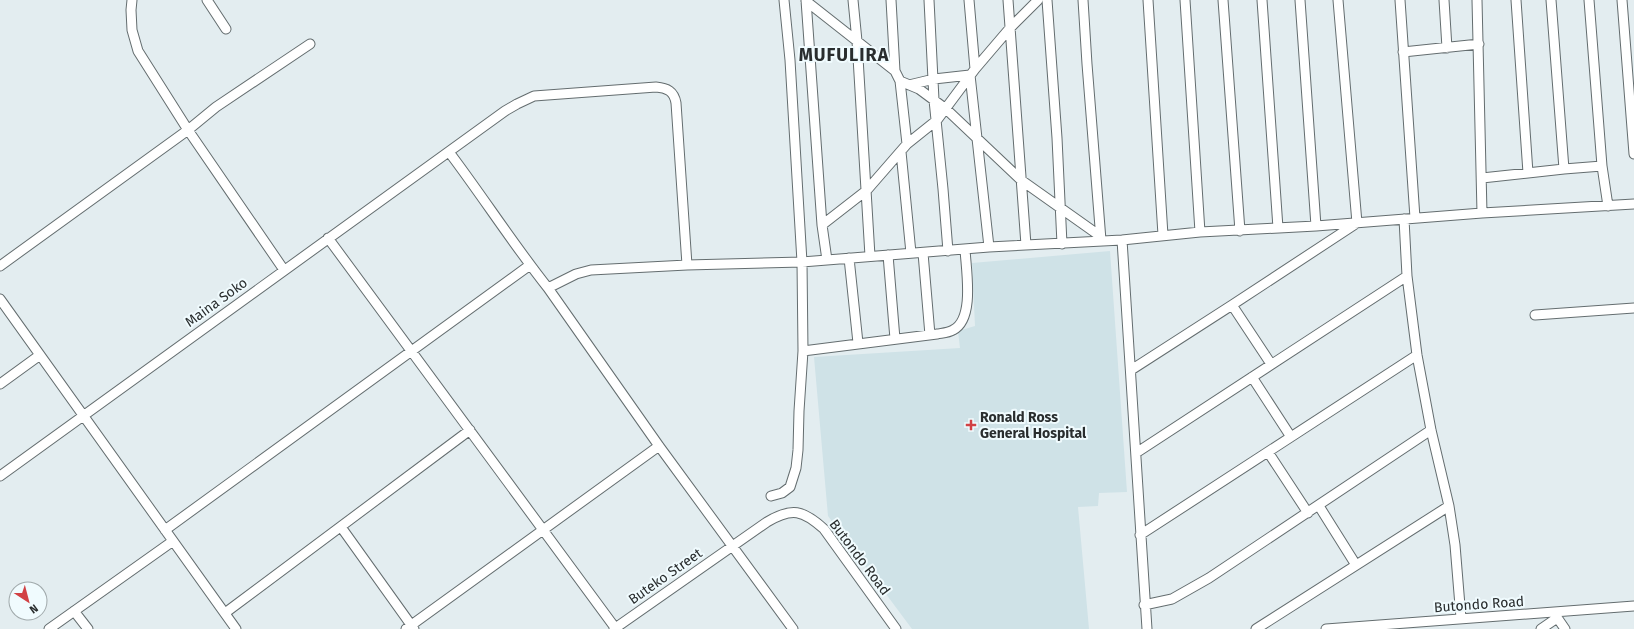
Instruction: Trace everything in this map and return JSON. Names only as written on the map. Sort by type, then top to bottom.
[{"type":"street","points":[[132,0],[132,30],[138,51],[188,130],[284,270]]},
{"type":"street","points":[[207,0],[226,29]]},
{"type":"street","points":[[771,496],[782,493],[790,487],[796,468],[803,351],[802,262],[790,60],[784,0]]},
{"type":"street","points":[[806,0],[822,224],[827,260]]},
{"type":"street","points":[[806,0],[895,70],[904,83],[934,100],[946,109],[1021,180],[1101,238]]},
{"type":"street","points":[[853,0],[867,190],[870,256]]},
{"type":"street","points":[[891,0],[895,70]]},
{"type":"street","points":[[928,0],[934,100],[948,251]]},
{"type":"street","points":[[969,0],[977,138],[989,247]]},
{"type":"street","points":[[1008,0],[1026,245]]},
{"type":"street","points":[[822,224],[867,190],[901,152],[906,144],[937,120],[972,72],[1010,28],[1038,0]]},
{"type":"street","points":[[1046,0],[1057,138],[1062,244]]},
{"type":"street","points":[[1083,0],[1087,72],[1101,238]]},
{"type":"street","points":[[1148,0],[1163,235]]},
{"type":"street","points":[[1185,0],[1200,232]]},
{"type":"street","points":[[1223,0],[1240,231]]},
{"type":"street","points":[[1262,0],[1278,228]]},
{"type":"street","points":[[1300,0],[1316,226]]},
{"type":"street","points":[[1338,0],[1357,223]]},
{"type":"street","points":[[1400,0],[1415,218]]},
{"type":"street","points":[[1444,0],[1447,48]]},
{"type":"street","points":[[1477,0],[1482,213]]},
{"type":"street","points":[[1516,0],[1528,173]]},
{"type":"street","points":[[1551,0],[1564,170]]},
{"type":"street","points":[[1589,0],[1602,166],[1608,206]]},
{"type":"street","points":[[1622,0],[1634,154]]},
{"type":"street","points":[[0,266],[188,130],[216,107],[310,44]]},
{"type":"street","points":[[1403,52],[1479,44]]},
{"type":"street","points":[[904,83],[934,80],[972,72]]},
{"type":"street","points":[[904,83],[906,144]]},
{"type":"street","name":"Maina Soko","points":[[0,476],[328,238],[517,104],[534,96],[656,87],[670,90],[673,93],[676,103],[687,265]]},
{"type":"street","points":[[449,152],[548,288],[659,446],[793,629]]},
{"type":"street","points":[[901,152],[911,253]]},
{"type":"street","points":[[1482,178],[1602,166]]},
{"type":"street","points":[[548,288],[576,274],[591,270],[687,265],[802,262],[989,247],[1062,244],[1101,238],[1122,240],[1200,232],[1240,231],[1482,213],[1634,204]]},
{"type":"street","points":[[1404,219],[1407,276],[1417,354],[1431,430],[1449,506],[1455,545],[1462,618]]},
{"type":"street","points":[[1131,370],[1357,223]]},
{"type":"street","points":[[328,238],[616,629]]},
{"type":"street","points":[[1122,240],[1144,605],[1147,629]]},
{"type":"street","points":[[803,351],[930,335],[953,330],[957,327],[966,311],[968,301],[965,249]]},
{"type":"street","points":[[923,253],[930,335]]},
{"type":"street","points":[[888,256],[895,339]]},
{"type":"street","points":[[849,258],[858,343]]},
{"type":"street","points":[[165,530],[530,265]]},
{"type":"street","points":[[1136,453],[1407,276]]},
{"type":"street","points":[[0,299],[236,629]]},
{"type":"street","points":[[1232,305],[1271,364]]},
{"type":"street","points":[[1535,315],[1634,308]]},
{"type":"street","points":[[1140,534],[1417,354]]},
{"type":"street","points":[[0,384],[40,355]]},
{"type":"street","points":[[1252,377],[1291,437]]},
{"type":"street","points":[[225,613],[470,430]]},
{"type":"street","points":[[1144,605],[1164,601],[1179,595],[1209,578],[1431,430]]},
{"type":"street","points":[[341,527],[410,628],[542,530],[659,446]]},
{"type":"street","points":[[1268,452],[1308,513]]},
{"type":"street","points":[[1319,506],[1356,565]]},
{"type":"street","points":[[1256,629],[1449,506]]},
{"type":"street","name":"Butondo Road","points":[[732,546],[778,515],[795,512],[812,518],[824,529],[896,629]]},
{"type":"street","points":[[49,629],[173,541]]},
{"type":"street","name":"Buteko Street","points":[[616,629],[732,546]]},
{"type":"street","name":"Butondo Road","points":[[1326,629],[1462,618],[1556,615],[1634,606]]},
{"type":"street","points":[[74,611],[88,629]]},
{"type":"street","points":[[1541,629],[1556,615],[1565,629]]},
{"type":"street","points":[[1421,629],[1432,620]]},
{"type":"shaded area","name":"Ronald Ross General Hospital","points":[[1110,251],[1127,492],[1099,493],[1098,506],[1078,507],[1089,629],[912,629],[828,516],[814,357],[960,348],[958,331],[975,326],[972,263]]},
{"type":"place","name":"Ronald Ross General Hospital","points":[[971,425]]},
{"type":"district","name":"MUFULIRA","points":[[844,55]]}]
